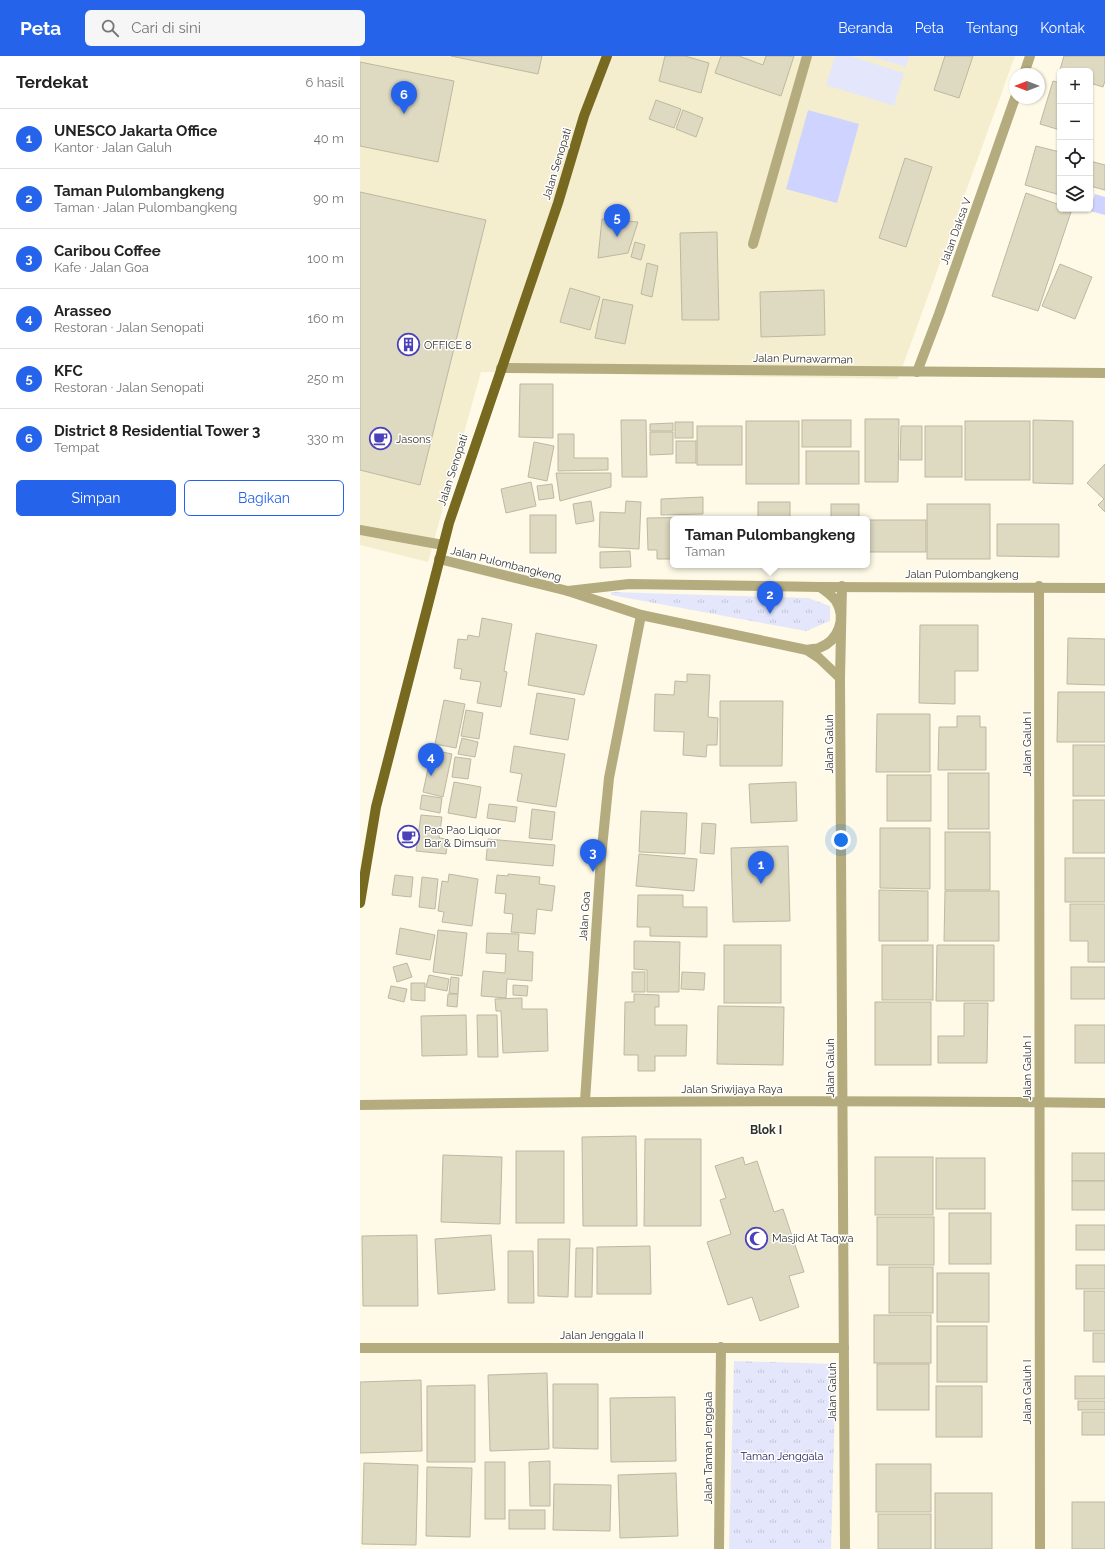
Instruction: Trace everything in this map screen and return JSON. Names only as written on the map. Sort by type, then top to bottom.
[{"type":"main road","name":"Jalan Senopati","points":[[360,903],[376,807],[458,491],[558,203],[584,116],[607,56]]},
{"type":"street","points":[[753,244],[807,56]]},
{"type":"street","points":[[1026,68],[1030,56]]},
{"type":"street","name":"Jalan Daksa V","points":[[917,372],[1014,104]]},
{"type":"street","name":"Jalan Purnawarman","points":[[501,368],[1105,373]]},
{"type":"street","points":[[360,530],[443,545]]},
{"type":"street","name":"Jalan Pulombangkeng","points":[[439,560],[568,591],[641,615],[807,650],[819,658],[840,678]]},
{"type":"street","name":"Jalan Pulombangkeng","points":[[568,591],[629,584],[820,587],[1039,586],[1105,588]]},
{"type":"street","name":"Jalan Galuh","points":[[842,586],[840,678],[844,1549]]},
{"type":"street","name":"Jalan Galuh I","points":[[1039,586],[1040,1549]]},
{"type":"street","points":[[601,603],[599,597],[600,591],[603,587]]},
{"type":"street","points":[[820,587],[830,594],[837,602],[841,624]]},
{"type":"street","name":"Jalan Goa","points":[[585,1101],[601,866],[609,778],[641,615]]},
{"type":"street","name":"Jalan Pulombangkeng","points":[[807,650],[818,648],[829,643],[841,624]]},
{"type":"street","name":"Jalan Sriwijaya Raya","points":[[360,1105],[585,1101],[1105,1103]]},
{"type":"street","name":"Jalan Taman Jenggala","points":[[719,1549],[721,1347]]},
{"type":"street","name":"Jalan Jenggala II","points":[[360,1348],[844,1348]]},
{"type":"shaded area","points":[[360,56],[1015,56],[1011,68],[1009,68],[1009,73],[898,379],[481,372],[428,562],[360,545]]},
{"type":"green space","points":[[835,56],[850,56],[904,73],[894,106],[826,85]]},
{"type":"green space","points":[[869,56],[909,56],[906,67]]},
{"type":"green space","points":[[611,592],[808,598],[830,606],[830,621],[806,631],[611,595]]},
{"type":"green space","name":"Taman Jenggala","points":[[734,1361],[836,1364],[831,1549],[729,1549]]},
{"type":"water","points":[[808,110],[859,124],[837,203],[786,189]]},
{"type":"water","points":[[1095,194],[1105,197],[1105,215],[1093,212],[1093,201]]},
{"type":"building","points":[[451,56],[542,56],[538,74]]},
{"type":"building","points":[[665,56],[685,56],[709,63],[701,93],[659,81]]},
{"type":"building","points":[[721,56],[739,56],[763,65],[766,56],[794,56],[781,96],[715,73]]},
{"type":"building","points":[[945,56],[973,56],[959,98],[934,90]]},
{"type":"building","points":[[1064,56],[1105,56],[1105,81],[1103,87],[1093,84],[1093,68],[1060,68]]},
{"type":"building","points":[[360,62],[454,81],[438,162],[360,146]]},
{"type":"building","points":[[1053,81],[1057,82],[1057,129],[1040,124]]},
{"type":"building","points":[[656,100],[681,109],[674,128],[649,119]]},
{"type":"building","points":[[683,110],[703,118],[696,137],[676,129]]},
{"type":"building","points":[[1036,146],[1057,151],[1057,194],[1025,185]]},
{"type":"building","points":[[905,158],[932,167],[906,247],[879,238]]},
{"type":"building","points":[[1093,162],[1105,165],[1105,190],[1093,187]]},
{"type":"building","name":"OFFICE 8","points":[[360,192],[486,220],[420,485],[360,470]]},
{"type":"building","points":[[1026,193],[1057,204],[1057,212],[1071,212],[1038,311],[992,296]]},
{"type":"building","points":[[602,219],[638,222],[628,253],[598,258]]},
{"type":"building","points":[[717,232],[719,320],[682,320],[680,233]]},
{"type":"building","points":[[635,242],[645,245],[641,260],[631,257]]},
{"type":"building","points":[[647,263],[658,266],[652,297],[641,294]]},
{"type":"building","points":[[1060,264],[1092,277],[1075,319],[1042,306]]},
{"type":"building","points":[[570,288],[600,297],[590,330],[560,322]]},
{"type":"building","points":[[824,290],[825,335],[761,337],[760,292]]},
{"type":"building","points":[[603,299],[633,305],[625,344],[595,338]]},
{"type":"building","points":[[520,384],[553,384],[553,438],[519,437]]},
{"type":"building","points":[[865,419],[899,419],[898,482],[865,482]]},
{"type":"building","points":[[621,420],[646,420],[647,477],[622,477]]},
{"type":"building","points":[[802,420],[851,420],[851,447],[802,447]]},
{"type":"building","points":[[1033,420],[1073,421],[1073,484],[1033,483]]},
{"type":"building","points":[[746,421],[799,421],[799,484],[746,484]]},
{"type":"building","points":[[965,421],[1030,421],[1030,480],[965,480]]},
{"type":"building","points":[[675,422],[693,422],[693,438],[675,438]]},
{"type":"building","points":[[673,423],[673,431],[650,431],[650,424]]},
{"type":"building","points":[[697,426],[742,426],[742,465],[697,465]]},
{"type":"building","points":[[901,426],[922,426],[922,460],[900,460]]},
{"type":"building","points":[[925,426],[962,426],[962,477],[925,477]]},
{"type":"building","points":[[650,432],[673,432],[673,454],[650,455]]},
{"type":"building","points":[[558,434],[574,434],[574,458],[608,458],[608,470],[558,471]]},
{"type":"building","points":[[676,441],[696,441],[696,463],[676,463]]},
{"type":"building","points":[[534,442],[554,446],[547,481],[528,477]]},
{"type":"building","points":[[806,451],[859,451],[859,484],[806,484]]},
{"type":"building","points":[[1105,464],[1105,512],[1098,505],[1104,499],[1087,483]]},
{"type":"building","points":[[556,473],[611,473],[611,487],[560,501]]},
{"type":"building","points":[[531,482],[536,506],[506,513],[501,489]]},
{"type":"building","points":[[552,484],[554,498],[539,500],[537,486]]},
{"type":"building","points":[[703,497],[703,514],[661,515],[661,499]]},
{"type":"building","points":[[591,501],[594,521],[576,524],[573,504]]},
{"type":"building","points":[[626,501],[641,502],[639,549],[599,547],[600,512],[625,513]]},
{"type":"building","points":[[758,502],[790,502],[790,516],[758,516]]},
{"type":"building","points":[[831,504],[859,504],[859,516],[831,516]]},
{"type":"building","points":[[927,504],[990,504],[990,559],[927,559]]},
{"type":"building","points":[[530,515],[556,515],[556,553],[530,553]]},
{"type":"building","points":[[647,518],[670,518],[670,559],[657,559],[657,550],[648,550]]},
{"type":"building","points":[[870,520],[926,520],[926,552],[870,552]]},
{"type":"building","points":[[997,524],[1059,524],[1059,557],[997,556]]},
{"type":"building","points":[[630,551],[631,567],[600,568],[600,552]]},
{"type":"building","points":[[482,618],[512,624],[504,671],[507,672],[501,707],[477,703],[481,682],[460,679],[462,669],[454,668],[458,639],[467,640],[468,635],[479,637]]},
{"type":"building","points":[[920,625],[978,625],[978,671],[955,671],[955,704],[919,703]]},
{"type":"building","points":[[536,633],[597,645],[584,695],[528,685]]},
{"type":"building","points":[[1068,638],[1105,639],[1105,685],[1067,684]]},
{"type":"building","points":[[687,674],[710,675],[708,717],[718,718],[717,745],[707,745],[706,757],[683,755],[684,732],[654,731],[655,694],[674,695],[675,681],[687,682]]},
{"type":"building","points":[[1058,692],[1105,692],[1105,742],[1057,742]]},
{"type":"building","points":[[537,693],[575,699],[568,740],[530,734]]},
{"type":"building","points":[[444,700],[465,704],[456,748],[435,744]]},
{"type":"building","points":[[720,701],[783,701],[782,766],[720,766]]},
{"type":"building","points":[[466,710],[483,713],[479,739],[461,736]]},
{"type":"building","points":[[877,714],[930,714],[930,772],[876,772]]},
{"type":"building","points":[[957,716],[980,716],[980,727],[986,727],[986,770],[938,770],[939,727],[957,727]]},
{"type":"building","points":[[462,738],[478,742],[475,757],[458,754]]},
{"type":"building","points":[[1073,745],[1105,745],[1105,796],[1073,796]]},
{"type":"building","points":[[514,746],[565,754],[556,807],[517,801],[522,774],[510,772]]},
{"type":"building","points":[[432,750],[452,754],[443,797],[423,792]]},
{"type":"building","points":[[455,757],[471,759],[468,779],[452,777]]},
{"type":"building","points":[[948,773],[989,773],[989,829],[948,829]]},
{"type":"building","points":[[887,775],[931,775],[931,821],[887,821]]},
{"type":"building","points":[[454,782],[481,787],[476,818],[448,813]]},
{"type":"building","points":[[796,782],[797,821],[751,823],[749,784]]},
{"type":"building","points":[[422,795],[442,798],[440,813],[420,809]]},
{"type":"building","points":[[1073,800],[1105,800],[1105,853],[1073,853]]},
{"type":"building","points":[[489,804],[517,807],[515,822],[487,818]]},
{"type":"building","points":[[532,809],[555,812],[552,840],[529,838]]},
{"type":"building","points":[[641,811],[687,813],[685,854],[639,852]]},
{"type":"building","points":[[421,815],[442,817],[439,838],[448,839],[446,854],[416,851]]},
{"type":"building","points":[[702,823],[716,824],[714,854],[700,853]]},
{"type":"building","points":[[880,828],[930,828],[930,889],[880,888]]},
{"type":"building","points":[[945,832],[990,832],[990,890],[945,890]]},
{"type":"building","points":[[488,839],[555,845],[553,866],[486,860]]},
{"type":"building","points":[[788,846],[790,921],[733,922],[731,848]]},
{"type":"building","points":[[639,854],[697,859],[694,891],[636,886]]},
{"type":"building","points":[[1065,858],[1105,858],[1105,902],[1065,902]]},
{"type":"building","points":[[449,874],[478,879],[472,926],[442,922],[444,912],[438,911],[442,881],[448,882]]},
{"type":"building","points":[[508,874],[540,877],[539,884],[555,886],[552,911],[537,909],[535,934],[511,932],[513,914],[504,913],[506,894],[495,893],[497,875],[508,876]]},
{"type":"building","points":[[395,875],[413,877],[411,897],[392,895]]},
{"type":"building","points":[[422,877],[438,879],[435,909],[419,907]]},
{"type":"building","points":[[879,890],[928,891],[928,941],[879,941]]},
{"type":"building","points":[[945,891],[999,891],[999,941],[944,941]]},
{"type":"building","points":[[638,895],[683,895],[683,907],[707,907],[707,937],[650,936],[650,927],[637,927]]},
{"type":"building","points":[[1070,904],[1105,904],[1105,962],[1088,962],[1088,941],[1070,941]]},
{"type":"building","points":[[400,928],[435,935],[430,960],[396,954]]},
{"type":"building","points":[[438,930],[467,933],[462,976],[433,972]]},
{"type":"building","points":[[487,933],[519,934],[518,951],[533,952],[532,981],[507,979],[506,998],[481,996],[483,971],[505,973],[506,954],[486,953]]},
{"type":"building","points":[[634,941],[680,942],[679,992],[647,992],[647,970],[634,969]]},
{"type":"building","points":[[724,945],[781,945],[781,1003],[724,1003]]},
{"type":"building","points":[[882,945],[933,945],[933,1000],[882,1000]]},
{"type":"building","points":[[937,945],[994,945],[994,1001],[936,1001]]},
{"type":"building","points":[[407,963],[412,977],[397,982],[393,967]]},
{"type":"building","points":[[1071,967],[1105,967],[1105,999],[1071,999]]},
{"type":"building","points":[[632,972],[645,972],[645,992],[632,992]]},
{"type":"building","points":[[682,972],[705,973],[704,990],[681,989]]},
{"type":"building","points":[[429,975],[449,979],[447,991],[426,987]]},
{"type":"building","points":[[451,977],[459,978],[458,994],[449,993]]},
{"type":"building","points":[[411,983],[425,983],[425,1001],[411,1000]]},
{"type":"building","points":[[513,985],[528,986],[527,996],[513,995]]},
{"type":"building","points":[[391,986],[407,989],[404,1002],[388,998]]},
{"type":"building","points":[[448,994],[458,994],[457,1007],[447,1006]]},
{"type":"building","points":[[634,994],[659,995],[659,1007],[655,1007],[655,1025],[687,1025],[686,1056],[655,1056],[655,1071],[638,1071],[638,1055],[624,1055],[625,1002],[634,1002]]},
{"type":"building","points":[[522,998],[522,1009],[547,1009],[548,1051],[503,1053],[501,1011],[496,1011],[495,999]]},
{"type":"building","points":[[875,1002],[931,1002],[931,1065],[875,1065]]},
{"type":"building","points":[[964,1003],[988,1003],[987,1063],[938,1063],[938,1036],[964,1036]]},
{"type":"building","points":[[718,1006],[784,1007],[783,1065],[717,1064]]},
{"type":"building","points":[[466,1015],[467,1055],[422,1056],[421,1016]]},
{"type":"building","points":[[477,1015],[497,1015],[498,1057],[478,1057]]},
{"type":"building","points":[[1075,1025],[1105,1025],[1105,1063],[1075,1063]]},
{"type":"building","points":[[636,1136],[637,1226],[583,1226],[582,1137]]},
{"type":"building","points":[[645,1139],[701,1139],[701,1226],[644,1226]]},
{"type":"building","points":[[516,1151],[564,1151],[564,1223],[516,1223]]},
{"type":"building","points":[[1072,1153],[1105,1153],[1105,1181],[1072,1181]]},
{"type":"building","points":[[443,1155],[502,1157],[500,1224],[441,1222]]},
{"type":"building","name":"Masjid At Taqwa","points":[[743,1157],[745,1165],[757,1161],[774,1212],[783,1209],[804,1272],[789,1276],[799,1307],[760,1321],[752,1297],[728,1305],[707,1242],[731,1234],[720,1200],[726,1198],[715,1166]]},
{"type":"building","points":[[875,1157],[933,1157],[933,1215],[875,1215]]},
{"type":"building","points":[[936,1158],[985,1158],[985,1209],[936,1209]]},
{"type":"building","points":[[1072,1181],[1105,1181],[1105,1210],[1072,1210]]},
{"type":"building","points":[[949,1213],[991,1213],[991,1264],[949,1264]]},
{"type":"building","points":[[877,1217],[934,1217],[934,1265],[877,1265]]},
{"type":"building","points":[[1076,1225],[1105,1225],[1105,1250],[1076,1250]]},
{"type":"building","points":[[417,1235],[418,1306],[363,1306],[362,1236]]},
{"type":"building","points":[[491,1235],[495,1290],[438,1294],[435,1239]]},
{"type":"building","points":[[538,1239],[570,1239],[568,1297],[538,1296]]},
{"type":"building","points":[[650,1246],[651,1294],[597,1294],[597,1247]]},
{"type":"building","points":[[576,1248],[593,1248],[592,1297],[575,1297]]},
{"type":"building","points":[[508,1251],[533,1251],[534,1303],[508,1303]]},
{"type":"building","points":[[1076,1265],[1105,1265],[1105,1289],[1076,1289]]},
{"type":"building","points":[[889,1267],[933,1267],[933,1313],[889,1313]]},
{"type":"building","points":[[937,1273],[989,1273],[989,1322],[937,1322]]},
{"type":"building","points":[[1084,1291],[1105,1291],[1105,1331],[1084,1331]]},
{"type":"building","points":[[874,1315],[931,1315],[931,1363],[874,1363]]},
{"type":"building","points":[[937,1326],[987,1326],[987,1382],[937,1382]]},
{"type":"building","points":[[1093,1333],[1105,1333],[1105,1362],[1093,1362]]},
{"type":"building","points":[[877,1364],[929,1364],[929,1410],[877,1410]]},
{"type":"building","points":[[547,1373],[549,1449],[490,1451],[488,1375]]},
{"type":"building","points":[[1075,1376],[1105,1376],[1105,1399],[1075,1399]]},
{"type":"building","points":[[421,1380],[422,1451],[360,1453],[360,1382]]},
{"type":"building","points":[[553,1384],[598,1384],[598,1449],[553,1448]]},
{"type":"building","points":[[475,1385],[475,1462],[427,1462],[427,1386]]},
{"type":"building","points":[[936,1386],[982,1386],[982,1437],[936,1437]]},
{"type":"building","points":[[675,1397],[676,1461],[611,1462],[610,1398]]},
{"type":"building","points":[[1078,1401],[1105,1401],[1105,1410],[1078,1410]]},
{"type":"building","points":[[1082,1412],[1105,1412],[1105,1435],[1082,1435]]},
{"type":"building","points":[[550,1461],[550,1506],[530,1506],[529,1462]]},
{"type":"building","points":[[485,1462],[505,1462],[505,1519],[485,1519]]},
{"type":"building","points":[[364,1463],[418,1465],[416,1545],[362,1544]]},
{"type":"building","points":[[876,1464],[931,1464],[931,1512],[876,1512]]},
{"type":"building","points":[[427,1467],[472,1468],[470,1537],[426,1536]]},
{"type":"building","points":[[676,1473],[678,1536],[620,1538],[618,1475]]},
{"type":"building","points":[[554,1484],[611,1485],[610,1531],[553,1530]]},
{"type":"building","points":[[935,1493],[992,1493],[992,1549],[935,1549]]},
{"type":"building","points":[[1072,1502],[1105,1502],[1105,1549],[1072,1549]]},
{"type":"building","points":[[509,1510],[545,1510],[545,1529],[509,1529]]},
{"type":"building","points":[[878,1514],[931,1514],[931,1549],[878,1549]]},
{"type":"place","name":"District 8 Residential Tower 3","points":[[404,114]]},
{"type":"place","name":"KFC","points":[[617,237]]},
{"type":"place","name":"OFFICE 8","points":[[408,345]]},
{"type":"place","name":"Jasons","points":[[381,439]]},
{"type":"place","name":"Taman Pulombangkeng","points":[[770,614]]},
{"type":"place","name":"Arasseo","points":[[431,776]]},
{"type":"place","name":"Pao Pao Liquor Bar & Dimsum","points":[[408,836]]},
{"type":"place","name":"Caribou Coffee","points":[[593,872]]},
{"type":"place","name":"UNESCO Jakarta Office","points":[[761,884]]},
{"type":"place","name":"Masjid At Taqwa","points":[[756,1238]]},
{"type":"district","name":"Blok I","points":[[766,1130]]}]
